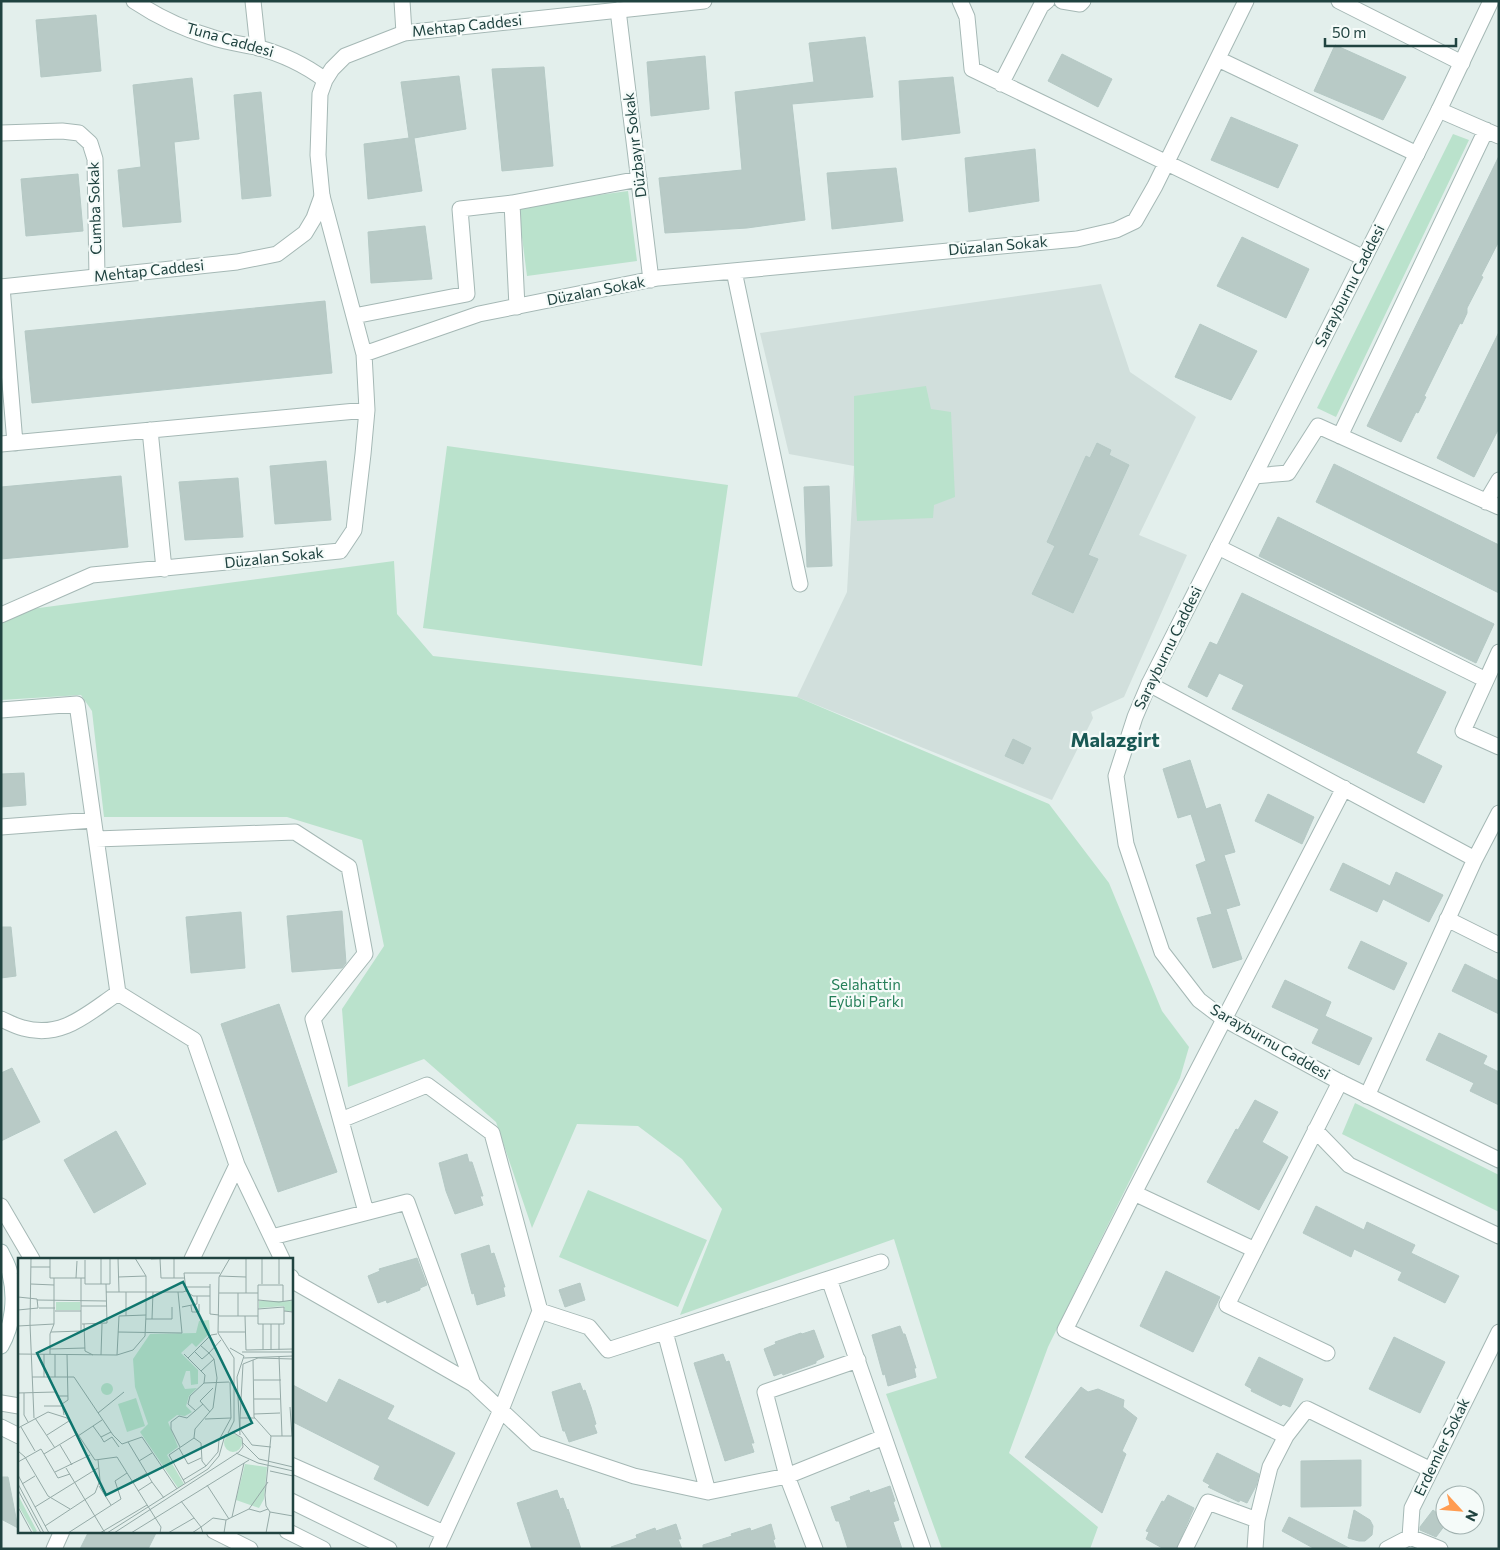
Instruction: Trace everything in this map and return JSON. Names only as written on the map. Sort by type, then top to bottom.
[{"type":"street","name":"Tuna Caddesi","points":[[134,1],[149,11],[180,26],[212,38],[258,48],[292,59],[310,68],[325,80]]},
{"type":"street","points":[[254,1],[258,48]]},
{"type":"street","points":[[402,1],[404,33]]},
{"type":"street","name":"Mehtap Caddesi","points":[[1,287],[237,262],[277,254],[305,233],[314,218],[322,196],[318,155],[320,94],[325,80],[332,69],[345,56],[404,33],[618,10],[637,5],[704,1]]},
{"type":"street","points":[[960,1],[967,17],[972,69],[1364,258]]},
{"type":"street","points":[[1001,84],[1041,6],[1047,1]]},
{"type":"street","points":[[1062,1],[1080,4],[1083,1]]},
{"type":"street","name":"Düzalan Sokak","points":[[1,615],[92,575],[340,551],[354,530],[367,410],[364,354],[479,314],[651,280],[1078,239],[1116,230],[1135,221],[1167,163],[1246,1]]},
{"type":"street","points":[[1339,1],[1462,62]]},
{"type":"street","name":"Sarayburnu Caddesi","points":[[1491,1],[1417,154],[1149,684],[1135,717],[1116,776],[1126,844],[1162,952],[1198,1000],[1224,1019],[1340,1082],[1499,1160]]},
{"type":"street","name":"Düzbayır Sokak","points":[[618,10],[651,280]]},
{"type":"street","points":[[1218,59],[1417,154]]},
{"type":"street","points":[[1340,436],[1492,133],[1439,110]]},
{"type":"street","name":"Cumba Sokak","points":[[1,133],[62,131],[80,133],[90,143],[94,160],[97,277]]},
{"type":"street","points":[[354,316],[467,294],[460,209],[512,203],[639,179]]},
{"type":"street","points":[[322,196],[364,354]]},
{"type":"street","points":[[512,203],[517,307]]},
{"type":"street","points":[[734,271],[800,584]]},
{"type":"street","points":[[1,287],[8,443],[367,410]]},
{"type":"street","points":[[1254,476],[1288,473],[1318,426],[1492,504],[1499,480]]},
{"type":"street","points":[[150,430],[164,569]]},
{"type":"street","points":[[1218,547],[1486,680]]},
{"type":"street","points":[[1499,652],[1463,731],[1499,747]]},
{"type":"street","points":[[1149,684],[1475,859]]},
{"type":"street","points":[[1,710],[77,704],[118,993]]},
{"type":"street","points":[[1286,1436],[1065,1330],[1344,788]]},
{"type":"street","points":[[1367,1096],[1447,919],[1499,813]]},
{"type":"street","points":[[1,827],[93,820]]},
{"type":"street","points":[[96,839],[295,832],[349,867],[364,954],[313,1019],[366,1212]]},
{"type":"street","points":[[1447,919],[1499,945]]},
{"type":"street","points":[[1,1018],[22,1028],[46,1032],[68,1027],[118,993]]},
{"type":"street","points":[[118,993],[194,1040],[236,1165],[282,1258]]},
{"type":"street","points":[[1327,1352],[1227,1305],[1340,1082]]},
{"type":"street","points":[[340,1120],[427,1085],[492,1133],[540,1311],[501,1410],[436,1549]]},
{"type":"street","points":[[1315,1130],[1349,1165],[1499,1236]]},
{"type":"street","points":[[192,1258],[236,1165]]},
{"type":"street","points":[[1134,1193],[1255,1250]]},
{"type":"street","points":[[272,1237],[406,1202],[473,1384]]},
{"type":"street","points":[[1,1206],[31,1258]]},
{"type":"street","points":[[1,1252],[10,1273],[16,1310],[1,1346]]},
{"type":"street","points":[[540,1311],[589,1327],[608,1350],[881,1262]]},
{"type":"street","points":[[292,1279],[473,1384],[536,1443],[634,1476],[708,1492],[787,1476],[884,1437]]},
{"type":"street","points":[[829,1279],[923,1549]]},
{"type":"street","points":[[665,1332],[708,1492]]},
{"type":"street","name":"Erdemler Sokak","points":[[1410,1537],[1412,1508],[1499,1332]]},
{"type":"street","points":[[815,1549],[787,1476],[765,1392],[858,1360]]},
{"type":"street","points":[[1,1403],[18,1406]]},
{"type":"street","points":[[1255,1549],[1257,1520],[1270,1467],[1286,1436],[1307,1409],[1431,1470]]},
{"type":"street","points":[[1,1427],[18,1436]]},
{"type":"street","points":[[292,1464],[444,1533]]},
{"type":"street","points":[[292,1501],[389,1549]]},
{"type":"street","points":[[1186,1549],[1208,1502],[1257,1520]]},
{"type":"street","points":[[54,1549],[62,1532]]},
{"type":"street","points":[[216,1532],[250,1549]]},
{"type":"street","points":[[289,1532],[323,1549]]},
{"type":"street","points":[[1387,1549],[1410,1537],[1440,1549]]},
{"type":"shaded area","points":[[1101,284],[1130,372],[1196,417],[1139,535],[1187,555],[1124,697],[1091,712],[1093,718],[1052,800],[797,697],[847,592],[854,466],[789,454],[760,333]]},
{"type":"green space","points":[[1453,134],[1469,140],[1336,417],[1317,408]]},
{"type":"green space","points":[[628,191],[637,261],[527,276],[518,206]]},
{"type":"green space","points":[[926,386],[931,409],[951,412],[955,497],[934,505],[933,518],[857,521],[854,465],[854,396]]},
{"type":"green space","points":[[447,446],[728,485],[702,666],[423,628]]},
{"type":"green space","name":"Selahattin Eyübi Parkı","points":[[394,561],[397,614],[433,656],[797,697],[1049,804],[1109,883],[1162,1011],[1189,1047],[1180,1078],[1048,1347],[1009,1453],[1098,1527],[1090,1549],[942,1549],[886,1394],[937,1378],[894,1239],[680,1315],[722,1209],[682,1159],[638,1126],[577,1124],[532,1228],[496,1122],[424,1059],[348,1087],[342,1009],[384,946],[362,840],[287,817],[104,817],[92,711],[81,695],[1,700],[1,613]]},
{"type":"green space","points":[[1355,1103],[1499,1175],[1499,1212],[1342,1134]]},
{"type":"green space","points":[[588,1190],[707,1240],[678,1307],[559,1257]]},
{"type":"building","points":[[96,15],[101,71],[41,77],[36,20]]},
{"type":"building","points":[[865,37],[873,97],[792,104],[805,220],[747,228],[665,233],[659,178],[742,170],[735,92],[814,82],[809,43]]},
{"type":"building","points":[[1335,45],[1406,77],[1383,120],[1314,91]]},
{"type":"building","points":[[1062,54],[1112,79],[1098,107],[1048,81]]},
{"type":"building","points":[[705,56],[709,109],[651,116],[647,62]]},
{"type":"building","points":[[544,67],[553,166],[502,171],[492,69]]},
{"type":"building","points":[[459,76],[466,129],[414,138],[422,191],[368,199],[364,144],[409,138],[401,82]]},
{"type":"building","points":[[953,77],[960,133],[902,140],[899,81]]},
{"type":"building","points":[[192,78],[199,139],[174,142],[181,222],[123,227],[118,170],[141,167],[133,85]]},
{"type":"building","points":[[261,92],[271,196],[242,199],[234,95]]},
{"type":"building","points":[[1231,117],[1298,145],[1278,188],[1211,160]]},
{"type":"building","points":[[1035,149],[1039,201],[969,212],[965,158]]},
{"type":"building","points":[[1499,156],[1499,241],[1481,276],[1483,277],[1467,308],[1462,324],[1460,323],[1424,396],[1426,397],[1401,442],[1367,426]]},
{"type":"building","points":[[896,168],[903,221],[832,229],[827,173]]},
{"type":"building","points":[[78,174],[83,231],[26,236],[21,179]]},
{"type":"building","points":[[425,226],[432,279],[371,283],[368,232]]},
{"type":"building","points":[[1242,237],[1309,269],[1286,318],[1217,286]]},
{"type":"building","points":[[325,301],[332,373],[32,403],[25,331]]},
{"type":"building","points":[[1200,324],[1257,351],[1231,400],[1175,377]]},
{"type":"building","points":[[1499,332],[1499,428],[1474,477],[1437,458]]},
{"type":"building","points":[[1097,443],[1111,450],[1109,455],[1129,465],[1088,555],[1098,559],[1073,613],[1032,594],[1055,546],[1047,542],[1086,456],[1090,458]]},
{"type":"building","points":[[326,461],[331,520],[275,524],[270,466]]},
{"type":"building","points":[[1334,464],[1499,545],[1499,593],[1316,502]]},
{"type":"building","points":[[121,476],[128,547],[1,559],[1,487]]},
{"type":"building","points":[[238,478],[243,537],[185,540],[179,482]]},
{"type":"building","points":[[829,486],[832,566],[807,567],[804,487]]},
{"type":"building","points":[[1278,517],[1494,624],[1476,663],[1259,556]]},
{"type":"building","points":[[1242,593],[1446,692],[1416,753],[1442,766],[1424,803],[1232,709],[1244,685],[1219,673],[1207,697],[1188,687],[1210,642],[1217,645]]},
{"type":"building","points":[[1013,739],[1031,748],[1023,764],[1005,756]]},
{"type":"building","points":[[1190,760],[1206,809],[1220,804],[1235,852],[1224,855],[1240,905],[1226,909],[1242,959],[1213,968],[1197,918],[1212,914],[1196,865],[1206,861],[1191,814],[1178,818],[1163,769]]},
{"type":"building","points":[[24,773],[26,805],[1,807],[1,774]]},
{"type":"building","points":[[1268,794],[1314,817],[1302,844],[1255,821]]},
{"type":"building","points":[[1343,863],[1390,886],[1396,872],[1443,895],[1429,922],[1383,899],[1377,912],[1330,890]]},
{"type":"building","points":[[342,911],[346,963],[342,968],[292,972],[287,916]]},
{"type":"building","points":[[241,912],[245,968],[191,973],[186,917]]},
{"type":"building","points":[[1,927],[11,927],[16,976],[1,978]]},
{"type":"building","points":[[1361,941],[1407,963],[1394,990],[1348,968]]},
{"type":"building","points":[[1465,964],[1499,981],[1499,1014],[1452,991]]},
{"type":"building","points":[[1285,980],[1331,1002],[1325,1016],[1372,1038],[1359,1065],[1312,1043],[1319,1029],[1272,1007]]},
{"type":"building","points":[[279,1004],[337,1172],[278,1192],[221,1024]]},
{"type":"building","points":[[1439,1033],[1487,1056],[1483,1064],[1499,1072],[1499,1105],[1470,1091],[1474,1083],[1426,1060]]},
{"type":"building","points":[[12,1068],[40,1122],[1,1141],[1,1073]]},
{"type":"building","points":[[1255,1100],[1278,1112],[1262,1142],[1288,1157],[1259,1210],[1207,1182],[1236,1129],[1238,1130]]},
{"type":"building","points":[[116,1131],[146,1184],[94,1213],[64,1160]]},
{"type":"building","points":[[467,1154],[469,1162],[472,1162],[483,1196],[480,1196],[483,1205],[455,1214],[446,1191],[439,1163]]},
{"type":"building","points":[[1316,1206],[1364,1230],[1367,1222],[1415,1245],[1411,1253],[1459,1276],[1445,1303],[1398,1280],[1402,1272],[1354,1249],[1351,1257],[1303,1233]]},
{"type":"building","points":[[489,1245],[491,1254],[494,1253],[505,1287],[503,1287],[505,1296],[477,1305],[461,1254]]},
{"type":"building","points":[[417,1258],[427,1285],[420,1288],[420,1290],[387,1303],[386,1300],[378,1303],[368,1276],[380,1271],[379,1269]]},
{"type":"building","points":[[1166,1271],[1220,1297],[1193,1352],[1140,1326]]},
{"type":"building","points":[[580,1283],[585,1300],[565,1307],[559,1290]]},
{"type":"building","points":[[900,1326],[903,1334],[905,1334],[916,1368],[914,1368],[916,1377],[888,1386],[872,1335]]},
{"type":"building","points":[[814,1330],[824,1357],[816,1361],[816,1363],[783,1375],[782,1373],[774,1376],[764,1349],[776,1344],[775,1342]]},
{"type":"building","points":[[1394,1337],[1445,1362],[1420,1413],[1369,1389]]},
{"type":"building","points":[[723,1354],[726,1362],[729,1361],[754,1443],[751,1443],[754,1452],[725,1461],[694,1363]]},
{"type":"building","points":[[1259,1357],[1303,1379],[1290,1407],[1283,1404],[1281,1406],[1251,1391],[1252,1389],[1245,1385]]},
{"type":"building","points":[[339,1379],[394,1406],[387,1419],[455,1453],[428,1506],[374,1479],[380,1466],[292,1422],[292,1385],[327,1403]]},
{"type":"building","points":[[580,1383],[583,1391],[585,1390],[591,1407],[597,1433],[569,1442],[565,1431],[563,1431],[552,1392]]},
{"type":"building","points":[[1081,1387],[1088,1392],[1098,1389],[1124,1400],[1123,1407],[1137,1418],[1122,1451],[1126,1454],[1102,1513],[1025,1457]]},
{"type":"building","points":[[1217,1453],[1259,1474],[1256,1486],[1247,1503],[1240,1500],[1239,1502],[1208,1487],[1210,1485],[1203,1481]]},
{"type":"building","points":[[1361,1460],[1361,1506],[1301,1507],[1301,1461]]},
{"type":"building","points":[[1,1477],[8,1477],[18,1528],[1,1519]]},
{"type":"building","points":[[890,1486],[899,1520],[893,1522],[902,1549],[848,1549],[839,1521],[836,1521],[831,1507],[851,1500],[850,1497],[869,1490],[870,1493]]},
{"type":"building","points":[[557,1490],[560,1499],[563,1498],[568,1509],[581,1549],[532,1549],[517,1503]]},
{"type":"building","points":[[1168,1495],[1194,1508],[1176,1549],[1164,1549],[1146,1539],[1149,1532],[1146,1531],[1162,1501],[1164,1502]]},
{"type":"building","points":[[1354,1510],[1370,1520],[1373,1526],[1372,1535],[1365,1541],[1348,1538]]},
{"type":"building","points":[[1433,1510],[1435,1512],[1435,1535],[1438,1535],[1436,1537],[1420,1530],[1420,1527]]},
{"type":"building","points":[[1289,1517],[1351,1549],[1315,1549],[1282,1531]]},
{"type":"building","points":[[676,1524],[681,1539],[678,1539],[682,1549],[612,1549],[611,1547],[637,1538],[636,1535],[655,1528],[656,1531]]},
{"type":"building","points":[[771,1524],[776,1549],[703,1549],[703,1545],[732,1536],[731,1534],[750,1528],[751,1531]]},
{"type":"building","points":[[88,1532],[156,1532],[148,1549],[80,1549]]},
{"type":"district","name":"Malazgirt","points":[[1115,740]]}]
